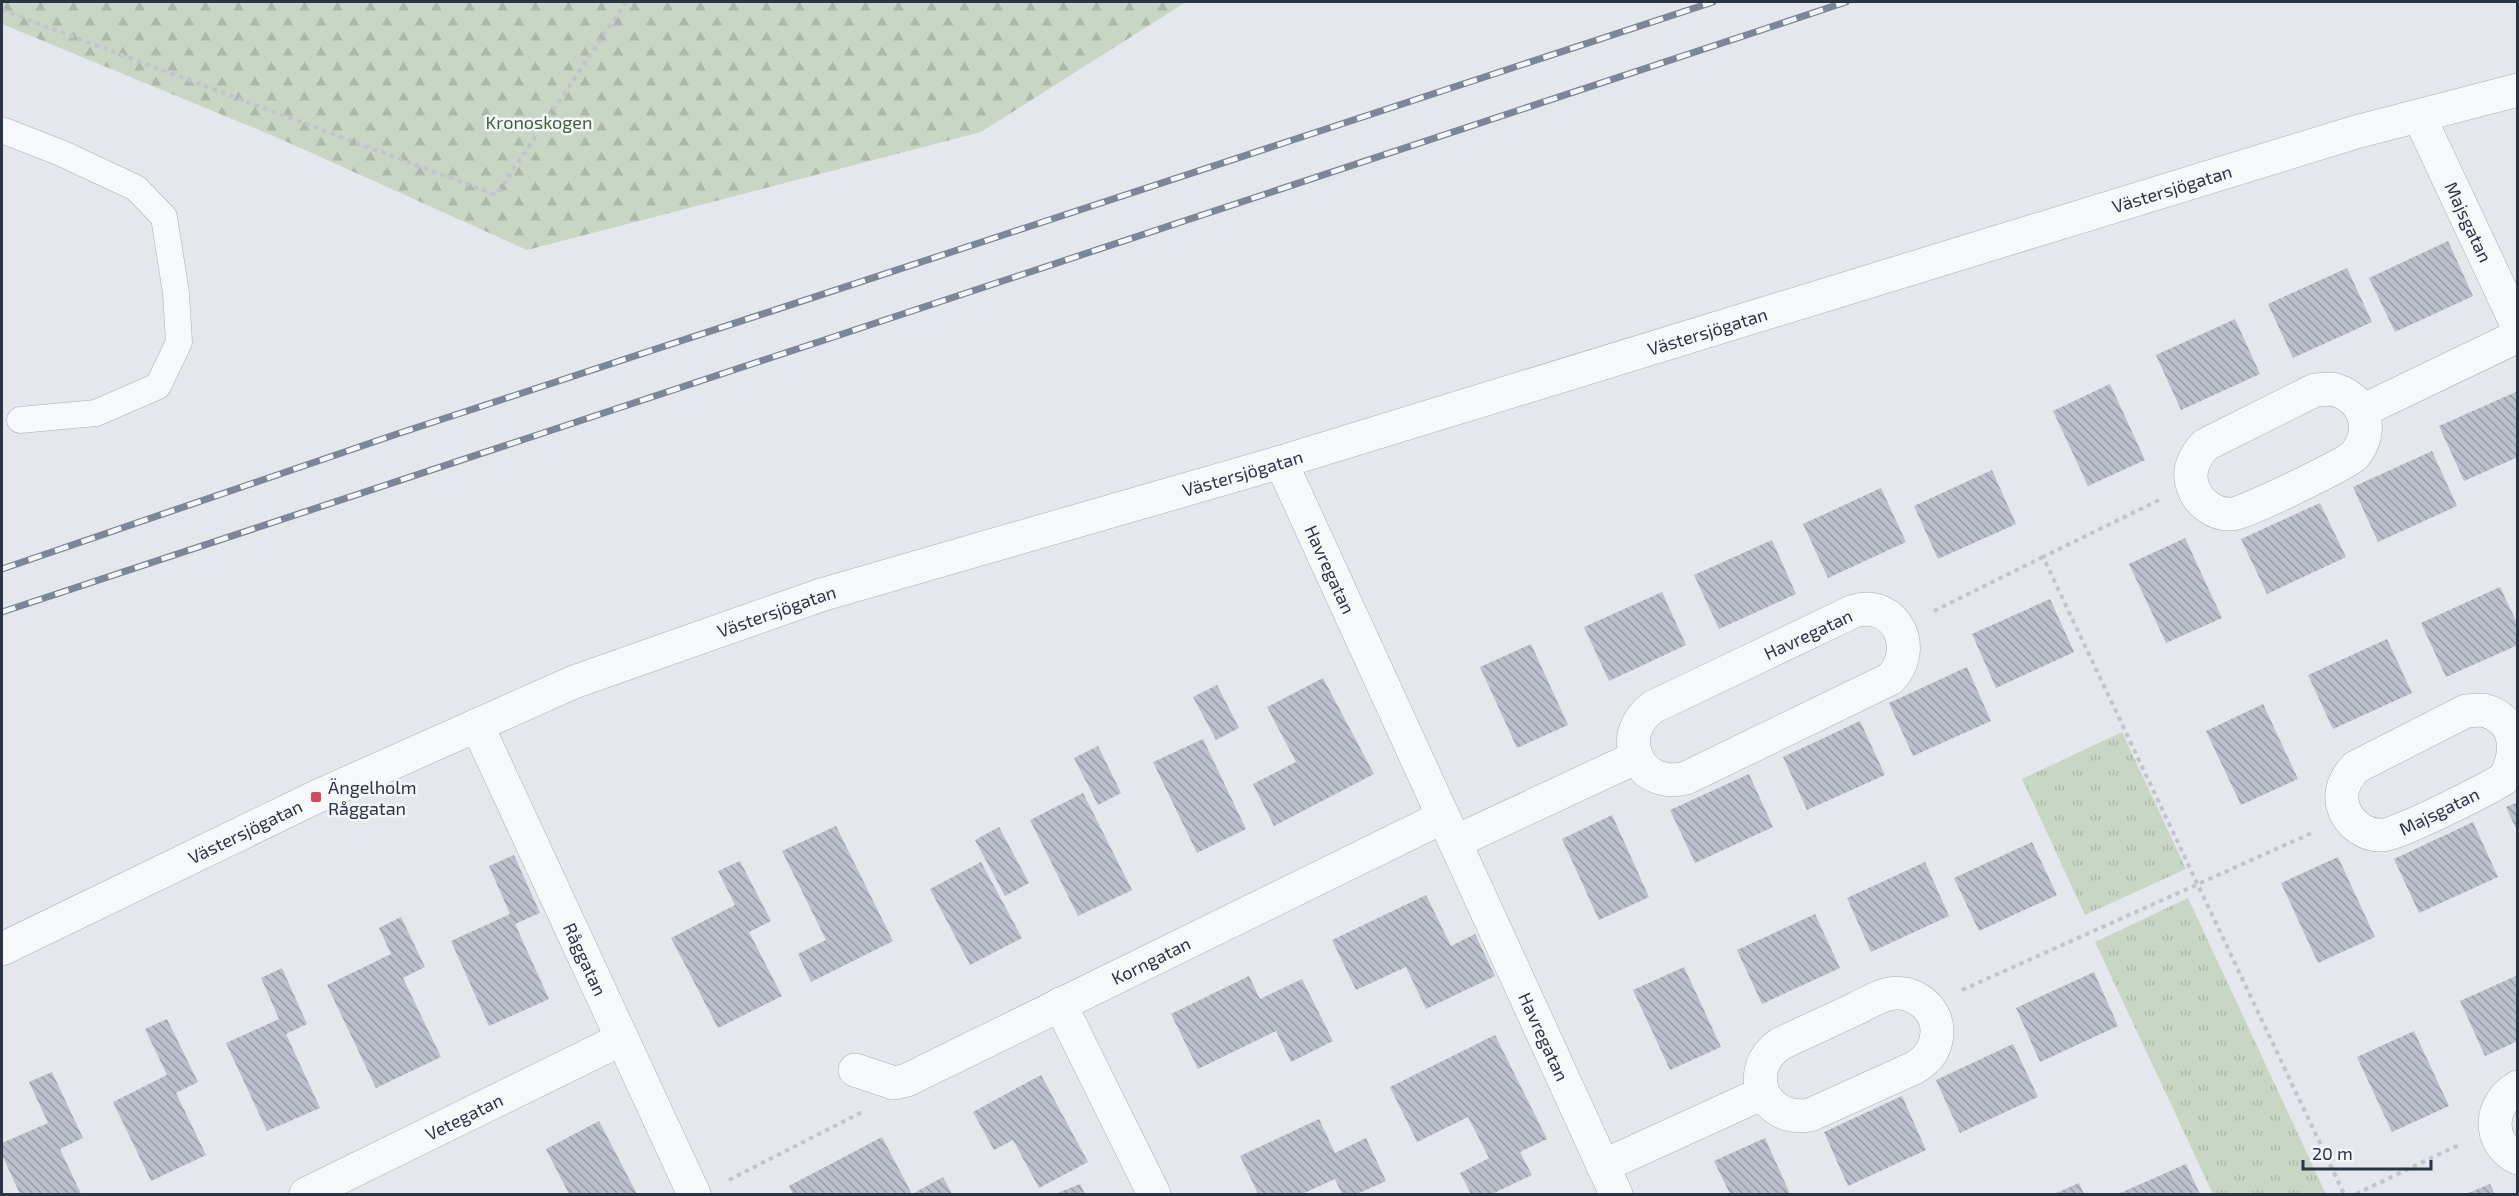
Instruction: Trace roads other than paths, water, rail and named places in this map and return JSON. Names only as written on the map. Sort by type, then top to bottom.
[{"type":"street","name":"Västersjögatan","points":[[2,949],[197,852],[574,682],[821,595],[1281,462],[2356,132],[2517,90]]},
{"type":"street","name":"Majsgatan","points":[[2419,116],[2517,327]]},
{"type":"street","points":[[2362,411],[2517,336]]},
{"type":"street","points":[[2332,389],[2348,394],[2362,411],[2366,432],[2365,440],[2354,456],[2240,513],[2222,513],[2207,507],[2196,495],[2192,484],[2191,468],[2205,445],[2315,390],[2332,389]]},
{"type":"street","name":"Havregatan","points":[[1281,462],[1610,1180],[1764,1093]]},
{"type":"street","name":"Havregatan","points":[[1856,610],[1873,610],[1883,613],[1899,628],[1903,640],[1904,656],[1896,672],[1882,684],[1686,778],[1676,780],[1657,777],[1644,768],[1637,757],[1633,746],[1635,728],[1640,719],[1653,707],[1856,610]]},
{"type":"street","name":"Majsgatan","points":[[2483,710],[2499,715],[2516,731],[2515,762],[2505,778],[2498,783],[2391,834],[2368,833],[2354,825],[2348,817],[2343,806],[2342,789],[2349,773],[2364,761],[2466,711],[2483,710]]},
{"type":"street","name":"Råggatan","points":[[477,725],[622,1039],[707,1189]]},
{"type":"street","points":[[1449,829],[1637,757]]},
{"type":"street","name":"Korngatan","points":[[867,1074],[894,1083],[907,1080],[1060,1004],[1449,829]]},
{"type":"street","points":[[1889,994],[1911,996],[1929,1008],[1936,1024],[1936,1041],[1929,1056],[1914,1068],[1813,1114],[1803,1116],[1793,1116],[1778,1110],[1770,1104],[1764,1093],[1761,1081],[1762,1064],[1780,1044],[1889,994]]},
{"type":"street","points":[[1060,1004],[1154,1194]]},
{"type":"street","name":"Vetegatan","points":[[306,1194],[622,1039]]},
{"type":"street","points":[[2508,1149],[2494,1125],[2497,1108],[2508,1092],[2517,1087]]},
{"type":"lane","points":[[2,130],[62,153],[136,188],[164,217],[176,293],[178,342],[158,386],[96,413],[21,420]]},
{"type":"railway","points":[[2,569],[394,435],[1713,2]]},
{"type":"railway","points":[[2,612],[1846,2]]},
{"type":"place","name":"Ängelholm Råggatan","points":[[316,797]]},
{"type":"park label","name":"Kronoskogen","points":[[539,122]]}]
